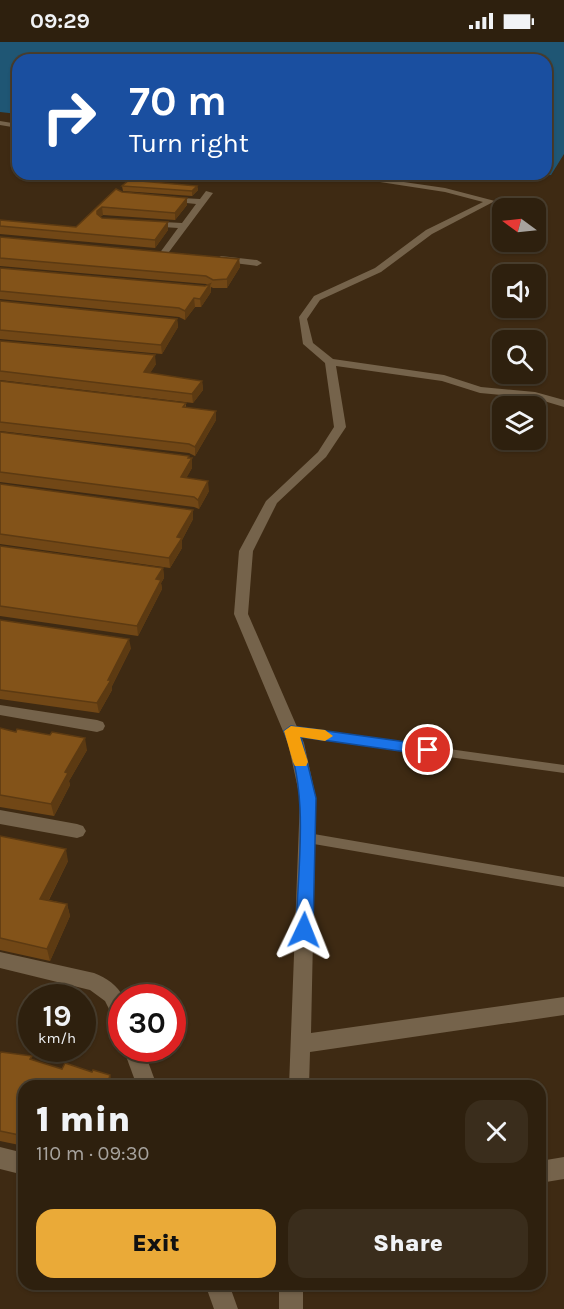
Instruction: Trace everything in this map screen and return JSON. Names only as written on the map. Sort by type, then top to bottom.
[{"type":"street","points":[[374,180],[445,190],[491,201],[429,232],[378,270],[316,298],[302,319],[308,344],[330,362],[444,378],[480,390],[536,395],[564,404]]},
{"type":"street","points":[[163,254],[209,193]]},
{"type":"street","points":[[157,198],[202,201]]},
{"type":"street","points":[[138,222],[184,226]]},
{"type":"street","points":[[151,253],[174,255]]},
{"type":"street","points":[[210,258],[257,263]]},
{"type":"street","points":[[298,1080],[309,798],[296,743],[242,614],[246,551],[272,501],[322,454],[340,427],[330,362]]},
{"type":"street","points":[[0,710],[97,726]]},
{"type":"street","points":[[0,818],[77,831]]},
{"type":"street","points":[[0,960],[94,982],[108,990]]},
{"type":"street","points":[[300,1044],[564,1006]]},
{"type":"street","points":[[138,1062],[145,1080]]},
{"type":"street","points":[[0,1158],[18,1162]]},
{"type":"street","points":[[546,1171],[564,1168]]},
{"type":"street","points":[[219,1290],[226,1309]]},
{"type":"street","points":[[291,1290],[291,1309]]},
{"type":"lane","points":[[291,731],[564,769]]},
{"type":"lane","points":[[308,838],[564,882]]},
{"type":"water","points":[[0,42],[564,42],[564,154],[552,173],[552,54],[12,54],[12,113],[0,112]]},
{"type":"water","points":[[413,180],[483,180],[436,181]]},
{"type":"building","points":[[129,180],[197,186],[192,191],[122,186]]},
{"type":"building","points":[[116,189],[122,192],[187,198],[175,213],[102,207],[97,211],[102,218],[168,222],[155,240],[0,226],[0,220],[76,227]]},
{"type":"building","points":[[0,237],[239,259],[227,279],[213,280],[206,276],[0,258]]},
{"type":"building","points":[[0,268],[205,286],[210,284],[200,299],[194,298],[185,311],[179,308],[0,291]]},
{"type":"building","points":[[0,301],[177,319],[161,345],[0,330]]},
{"type":"building","points":[[0,341],[155,355],[144,372],[202,381],[192,394],[0,371]]},
{"type":"building","points":[[0,381],[186,403],[183,407],[216,411],[195,447],[189,444],[0,422]]},
{"type":"building","points":[[0,432],[189,456],[188,458],[192,458],[181,477],[208,481],[198,500],[194,497],[0,472]]},
{"type":"building","points":[[0,484],[193,510],[177,537],[182,538],[169,558],[0,534]]},
{"type":"building","points":[[0,546],[163,568],[156,579],[161,580],[137,626],[0,606]]},
{"type":"building","points":[[0,620],[129,639],[108,680],[111,680],[97,703],[0,690]]},
{"type":"building","points":[[0,728],[50,735],[52,732],[85,738],[65,772],[68,773],[51,804],[0,795]]},
{"type":"building","points":[[0,836],[66,849],[40,899],[67,904],[47,949],[0,938]]},
{"type":"building","points":[[1,1052],[18,1054],[18,1062],[40,1062],[62,1069],[65,1063],[110,1075],[109,1080],[18,1080],[18,1135],[0,1131]]},
{"type":"slow traffic","points":[[301,762],[291,731],[325,736]]},
{"type":"route","points":[[304,930],[309,798],[291,731],[428,750]]}]
